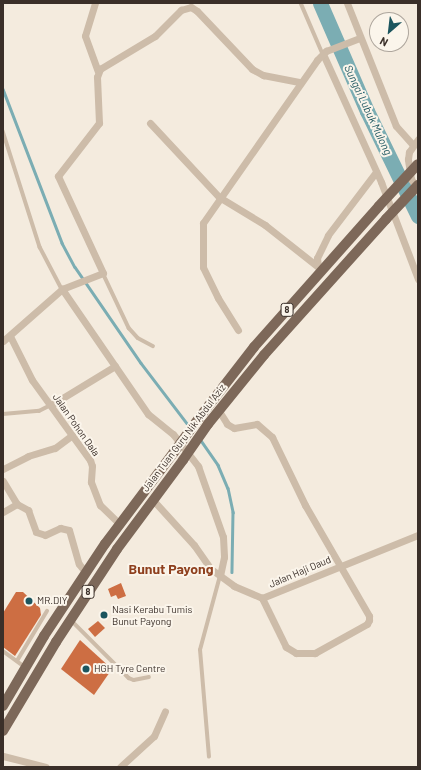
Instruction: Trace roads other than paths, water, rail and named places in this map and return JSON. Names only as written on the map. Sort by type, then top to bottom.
[{"type":"main road","name":"Jalan Tuan Guru Nik Abdul Aziz","points":[[3,706],[86,573],[120,524],[199,418],[254,347],[320,268],[418,164]]},
{"type":"main road","name":"Jalan Tuan Guru Nik Abdul Aziz","points":[[3,731],[71,619],[153,500],[208,424],[264,355],[418,185]]},
{"type":"main road","points":[[35,654],[43,648],[52,649]]},
{"type":"street","points":[[3,341],[62,289],[103,273],[58,176],[99,123],[98,71],[85,36],[95,3]]},
{"type":"street","points":[[347,3],[356,39],[396,126],[416,142],[409,152],[409,169],[418,190]]},
{"type":"street","points":[[98,71],[155,36],[184,8],[191,7],[252,69],[263,75],[300,82]]},
{"type":"street","points":[[238,330],[218,298],[203,267],[203,222],[219,196],[300,82],[324,53],[356,39]]},
{"type":"street","points":[[324,53],[376,172],[418,279]]},
{"type":"street","points":[[150,123],[219,196],[265,225],[320,268]]},
{"type":"street","points":[[320,268],[317,258],[328,235],[376,172]]},
{"type":"street","points":[[62,289],[152,420],[173,434],[198,466],[223,537],[224,557],[220,576]]},
{"type":"street","name":"Jalan Pohon Dala","points":[[10,336],[24,367],[92,466],[91,482],[100,505],[120,524]]},
{"type":"street","points":[[51,405],[115,366]]},
{"type":"street","points":[[219,411],[228,424],[234,428],[257,424],[272,437],[305,505],[369,616],[369,620],[368,624],[315,653],[296,653],[286,647],[262,598]]},
{"type":"street","points":[[3,469],[28,456],[55,448],[72,435]]},
{"type":"street","points":[[3,481],[17,504],[28,510],[34,528],[39,533],[46,535],[60,528],[69,530],[79,564],[86,573]]},
{"type":"street","name":"Jalan Haji Daud","points":[[153,500],[220,576],[234,586],[262,598],[340,565],[418,536]]},
{"type":"street","points":[[3,512],[17,504]]},
{"type":"street","points":[[120,767],[154,736],[165,712]]},
{"type":"street","points":[[3,756],[46,767]]},
{"type":"lane","points":[[301,3],[324,53]]},
{"type":"lane","points":[[3,131],[40,247],[62,289]]},
{"type":"lane","points":[[103,273],[129,328],[138,338],[152,346]]},
{"type":"lane","points":[[3,414],[39,411],[51,405]]},
{"type":"lane","points":[[209,757],[200,650],[220,576]]},
{"type":"lane","points":[[17,661],[47,611]]},
{"type":"lane","points":[[71,619],[129,678],[134,680],[149,677]]},
{"type":"lane","points":[[3,651],[26,668]]},
{"type":"waterway","name":"Sungai Lubuk Mulong","points":[[320,3],[367,111],[418,216]]},
{"type":"waterway","points":[[3,89],[62,243],[75,267],[141,363],[189,426]]},
{"type":"waterway","points":[[200,439],[218,465],[228,488],[233,512],[232,572]]},
{"type":"place","name":"MR.DIY","points":[[29,601]]},
{"type":"place","name":"Nasi Kerabu Tumis Bunut Payong","points":[[104,615]]},
{"type":"place","name":"HGH Tyre Centre","points":[[86,669]]},
{"type":"district","name":"Bunut Payong","points":[[171,569]]}]
